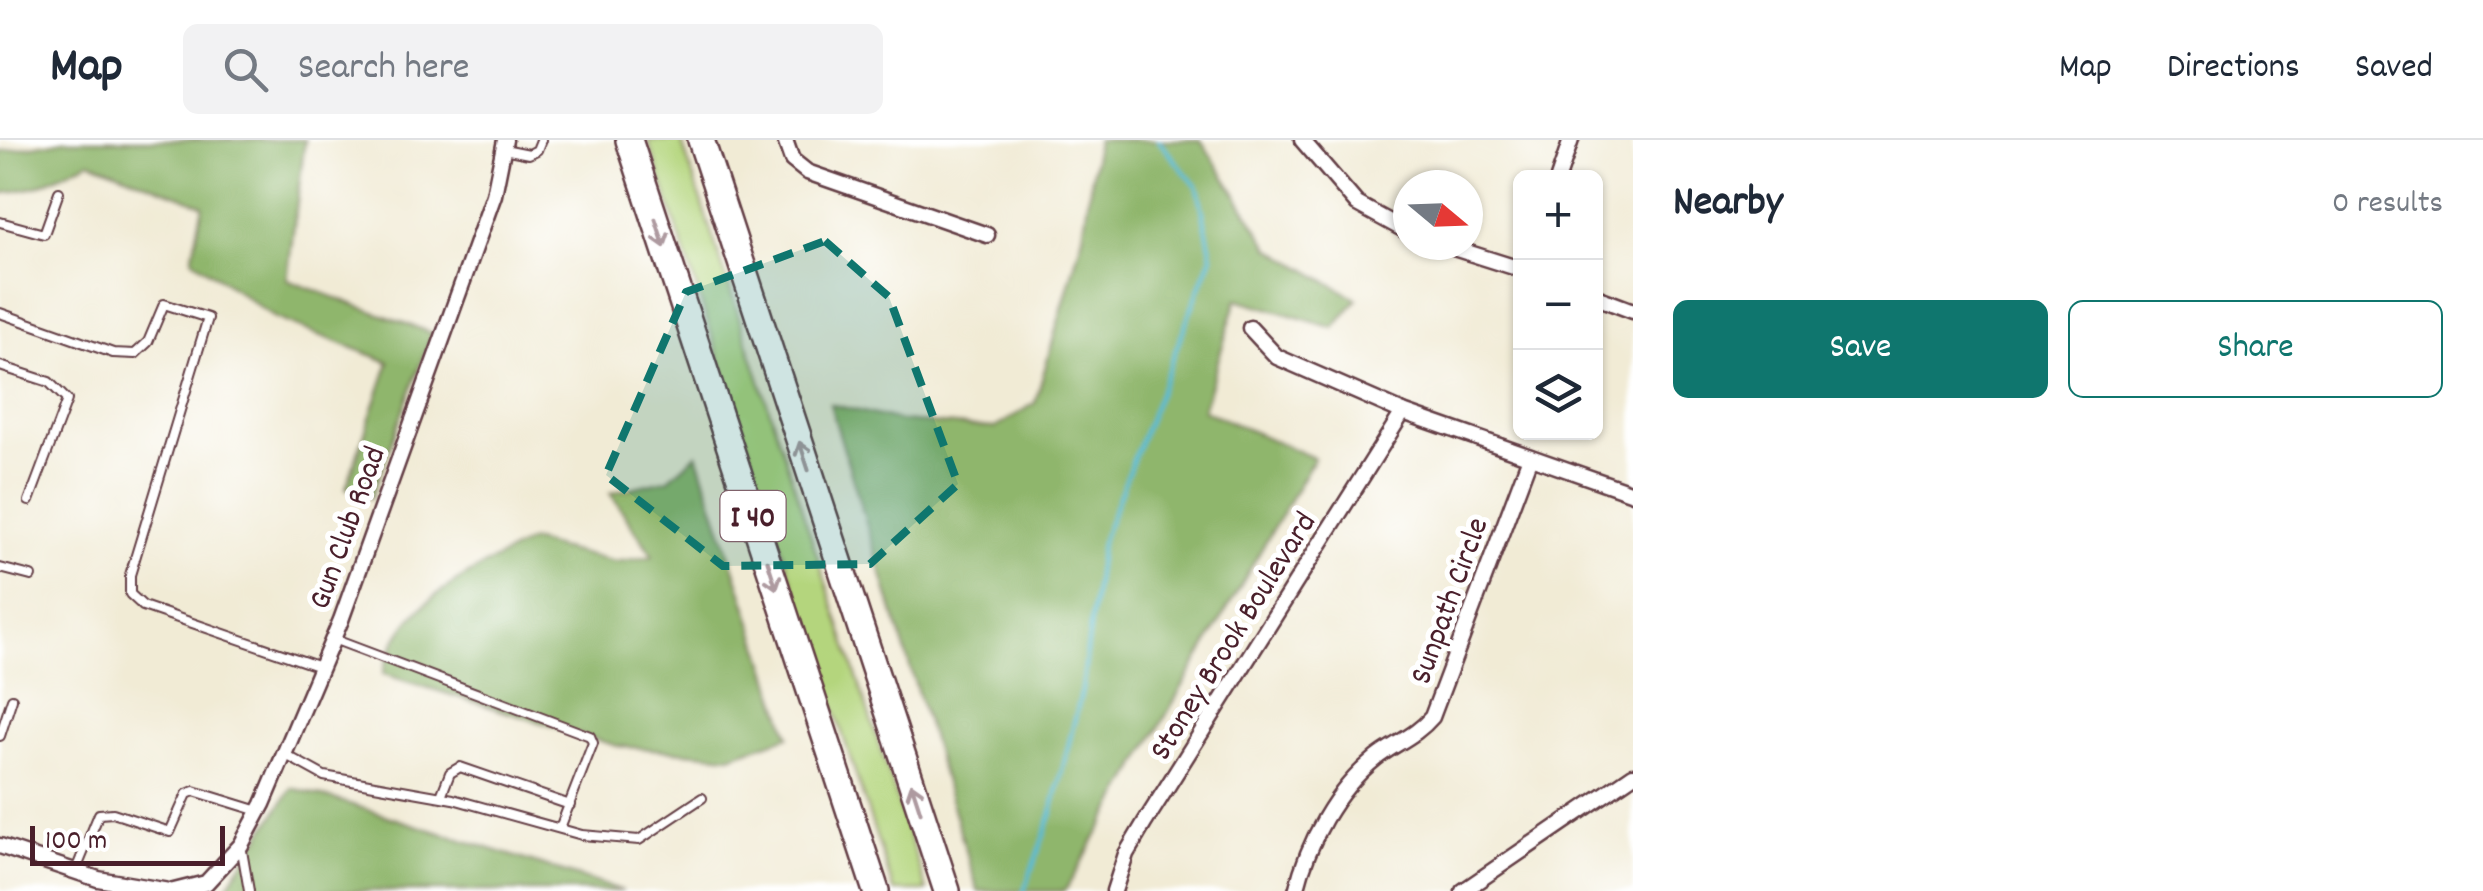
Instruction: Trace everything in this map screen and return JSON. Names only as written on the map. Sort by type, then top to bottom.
[{"type":"highway","name":"I 40","points":[[629,140],[876,891]]},
{"type":"highway","name":"I 40","points":[[701,140],[946,891]]},
{"type":"street","points":[[785,140],[792,160],[807,172],[987,235]]},
{"type":"street","points":[[1302,140],[1357,204],[1393,224]]},
{"type":"street","points":[[1561,170],[1572,140]]},
{"type":"street","name":"Gun Club Road","points":[[0,846],[75,871],[172,891],[206,883],[241,845],[260,811],[333,639],[494,195],[504,144]]},
{"type":"street","points":[[1483,257],[1513,267]]},
{"type":"street","points":[[1603,300],[1633,311]]},
{"type":"street","points":[[1250,328],[1277,357],[1403,412],[1633,493]]},
{"type":"street","name":"Stoney Brook Boulevard","points":[[1114,891],[1126,854],[1145,822],[1403,412]]},
{"type":"street","name":"Sunpath Circle","points":[[1296,891],[1308,851],[1341,796],[1376,758],[1406,741],[1432,717],[1530,457]]},
{"type":"street","points":[[1462,891],[1633,775]]},
{"type":"lane","points":[[504,144],[529,154],[537,150],[542,140]]},
{"type":"lane","points":[[0,222],[44,234],[59,192]]},
{"type":"lane","points":[[0,313],[112,353],[135,354],[148,342],[164,304],[208,318],[130,575],[130,594],[143,606],[321,667]]},
{"type":"lane","points":[[0,366],[49,382],[68,400],[29,501]]},
{"type":"lane","points":[[0,568],[31,576]]},
{"type":"lane","points":[[333,639],[458,689],[582,730],[593,742],[560,828]]},
{"type":"lane","points":[[0,736],[12,700]]},
{"type":"lane","points":[[284,754],[324,776],[441,796],[582,835],[639,840],[702,798]]},
{"type":"lane","points":[[441,796],[450,773],[460,768],[570,805]]},
{"type":"lane","points":[[75,871],[99,814],[113,813],[170,832],[187,794],[194,790],[260,811]]},
{"type":"lane","points":[[241,845],[249,891]]},
{"type":"highlighted area","points":[[825,241],[889,297],[958,484],[870,564],[723,566],[606,475],[686,292]]},
{"type":"green space","points":[[65,140],[305,140],[287,280],[432,333],[371,498],[346,488],[389,362],[275,318],[192,259],[203,205],[90,161],[36,187],[0,194],[0,152]]},
{"type":"green space","points":[[648,140],[681,140],[927,891],[894,891]]},
{"type":"green space","points":[[1097,140],[1201,140],[1270,248],[1357,299],[1334,328],[1237,299],[1203,410],[1314,458],[1065,891],[978,891],[830,404],[900,421],[995,428],[1035,403],[1083,235]]},
{"type":"green space","points":[[697,454],[789,736],[730,756],[617,746],[383,674],[404,626],[421,608],[461,579],[530,541],[615,562],[653,556],[610,493],[669,479]]},
{"type":"green space","points":[[292,788],[337,800],[623,891],[224,891]]},
{"type":"waterway","points":[[1024,891],[1051,816],[1082,690],[1101,543],[1212,256],[1198,188],[1158,140]]}]
